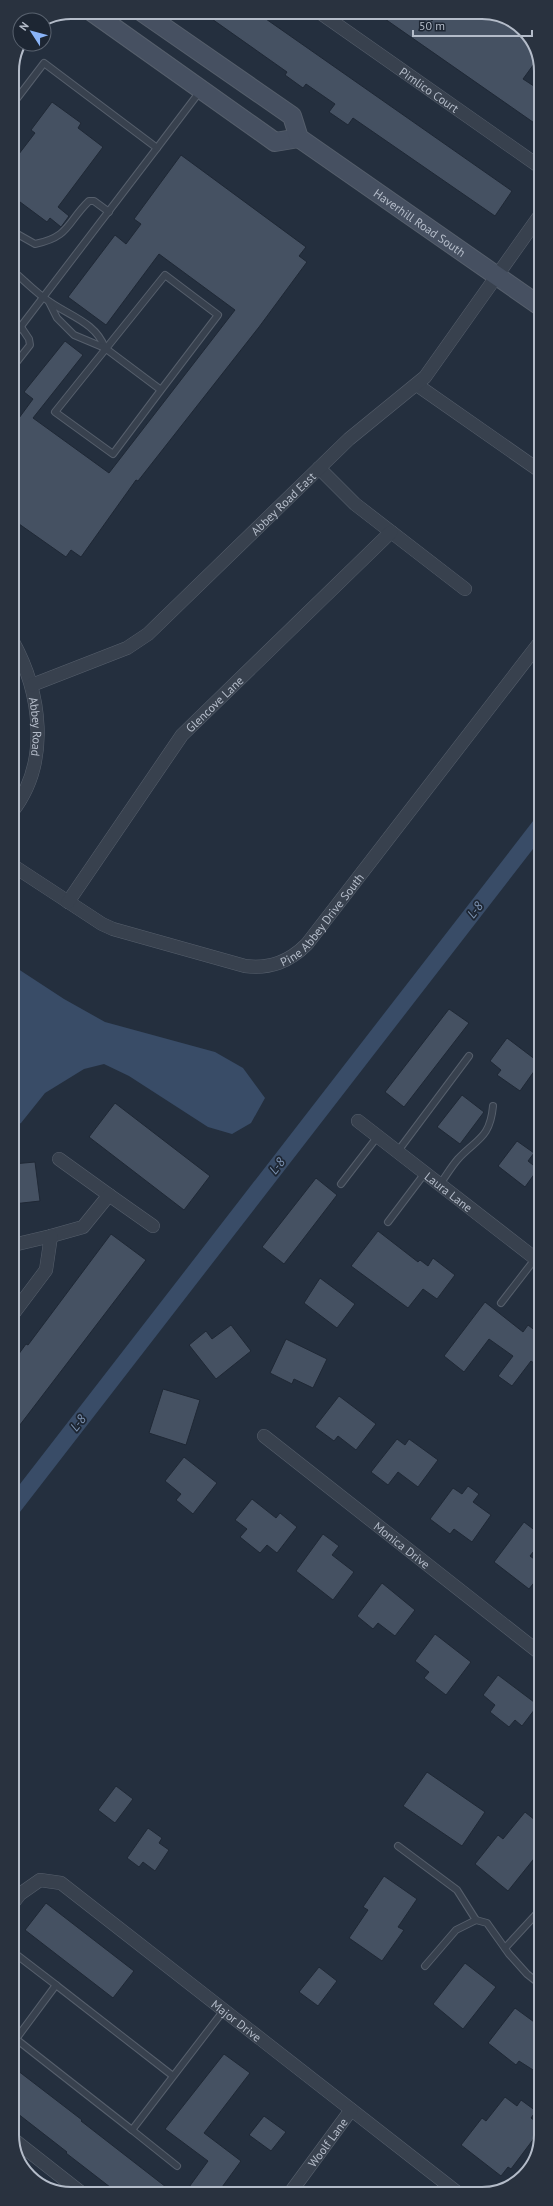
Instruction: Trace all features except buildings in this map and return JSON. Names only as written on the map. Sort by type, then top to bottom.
[{"type":"street","points":[[102,19],[275,142],[299,138],[292,116],[152,19]]},
{"type":"street","name":"Pimlico Court","points":[[329,19],[534,163]]},
{"type":"street","name":"Haverhill Road South","points":[[299,138],[534,302]]},
{"type":"street","name":"Abbey Road East","points":[[32,685],[127,648],[148,634],[350,439],[417,385],[434,368],[534,224]]},
{"type":"street","points":[[417,385],[534,467]]},
{"type":"street","points":[[319,468],[355,504],[465,589]]},
{"type":"street","name":"Glencove Lane","points":[[68,902],[182,735],[392,532]]},
{"type":"street","name":"Pine Abbey Drive South","points":[[19,870],[68,902],[113,929],[245,966],[268,967],[289,959],[306,944],[534,650]]},
{"type":"street","name":"Abbey Road","points":[[19,652],[32,685],[37,704],[36,754],[29,782],[19,800]]},
{"type":"street","name":"Laura Lane","points":[[358,1120],[534,1258]]},
{"type":"street","points":[[59,1159],[153,1226]]},
{"type":"street","points":[[19,1244],[83,1227],[109,1195]]},
{"type":"street","points":[[19,1306],[46,1270],[51,1236]]},
{"type":"street","name":"Monica Drive","points":[[264,1436],[534,1648]]},
{"type":"street","name":"Major Drive","points":[[19,1895],[40,1880],[61,1883],[450,2187]]},
{"type":"street","name":"Woolf Lane","points":[[294,2187],[351,2110]]},
{"type":"street","points":[[20,2143],[73,2187]]},
{"type":"lane","points":[[19,96],[44,64],[157,148]]},
{"type":"lane","points":[[19,359],[30,345],[29,339],[20,327],[202,89]]},
{"type":"lane","points":[[19,235],[35,244],[51,241],[65,232],[89,201],[94,201],[109,212]]},
{"type":"lane","points":[[165,275],[218,316],[113,454],[55,412],[105,348],[165,275]]},
{"type":"lane","points":[[19,276],[49,302],[75,315],[101,337],[105,348]]},
{"type":"lane","points":[[49,302],[57,318],[74,335],[105,348],[161,390]]},
{"type":"lane","points":[[398,1151],[469,1056]]},
{"type":"lane","points":[[440,1184],[459,1158],[477,1143],[485,1132],[492,1118],[493,1106]]},
{"type":"lane","points":[[341,1184],[378,1136]]},
{"type":"lane","points":[[388,1222],[425,1173]]},
{"type":"lane","points":[[501,1303],[534,1266]]},
{"type":"lane","points":[[398,1846],[457,1890],[476,1920]]},
{"type":"lane","points":[[505,1948],[534,1917]]},
{"type":"lane","points":[[425,1966],[456,1930],[476,1920],[487,1923],[505,1948],[534,1980]]},
{"type":"lane","points":[[19,1957],[173,2076]]},
{"type":"lane","points":[[19,2035],[56,1985]]},
{"type":"lane","points":[[132,2130],[224,2010]]},
{"type":"lane","points":[[19,2041],[177,2166]]},
{"type":"water","points":[[19,970],[64,999],[105,1022],[215,1052],[243,1068],[265,1098],[251,1123],[232,1134],[208,1127],[129,1076],[104,1064],[84,1069],[45,1093],[19,1124]]},
{"type":"waterway","name":"L-8","points":[[19,1499],[534,834]]}]
